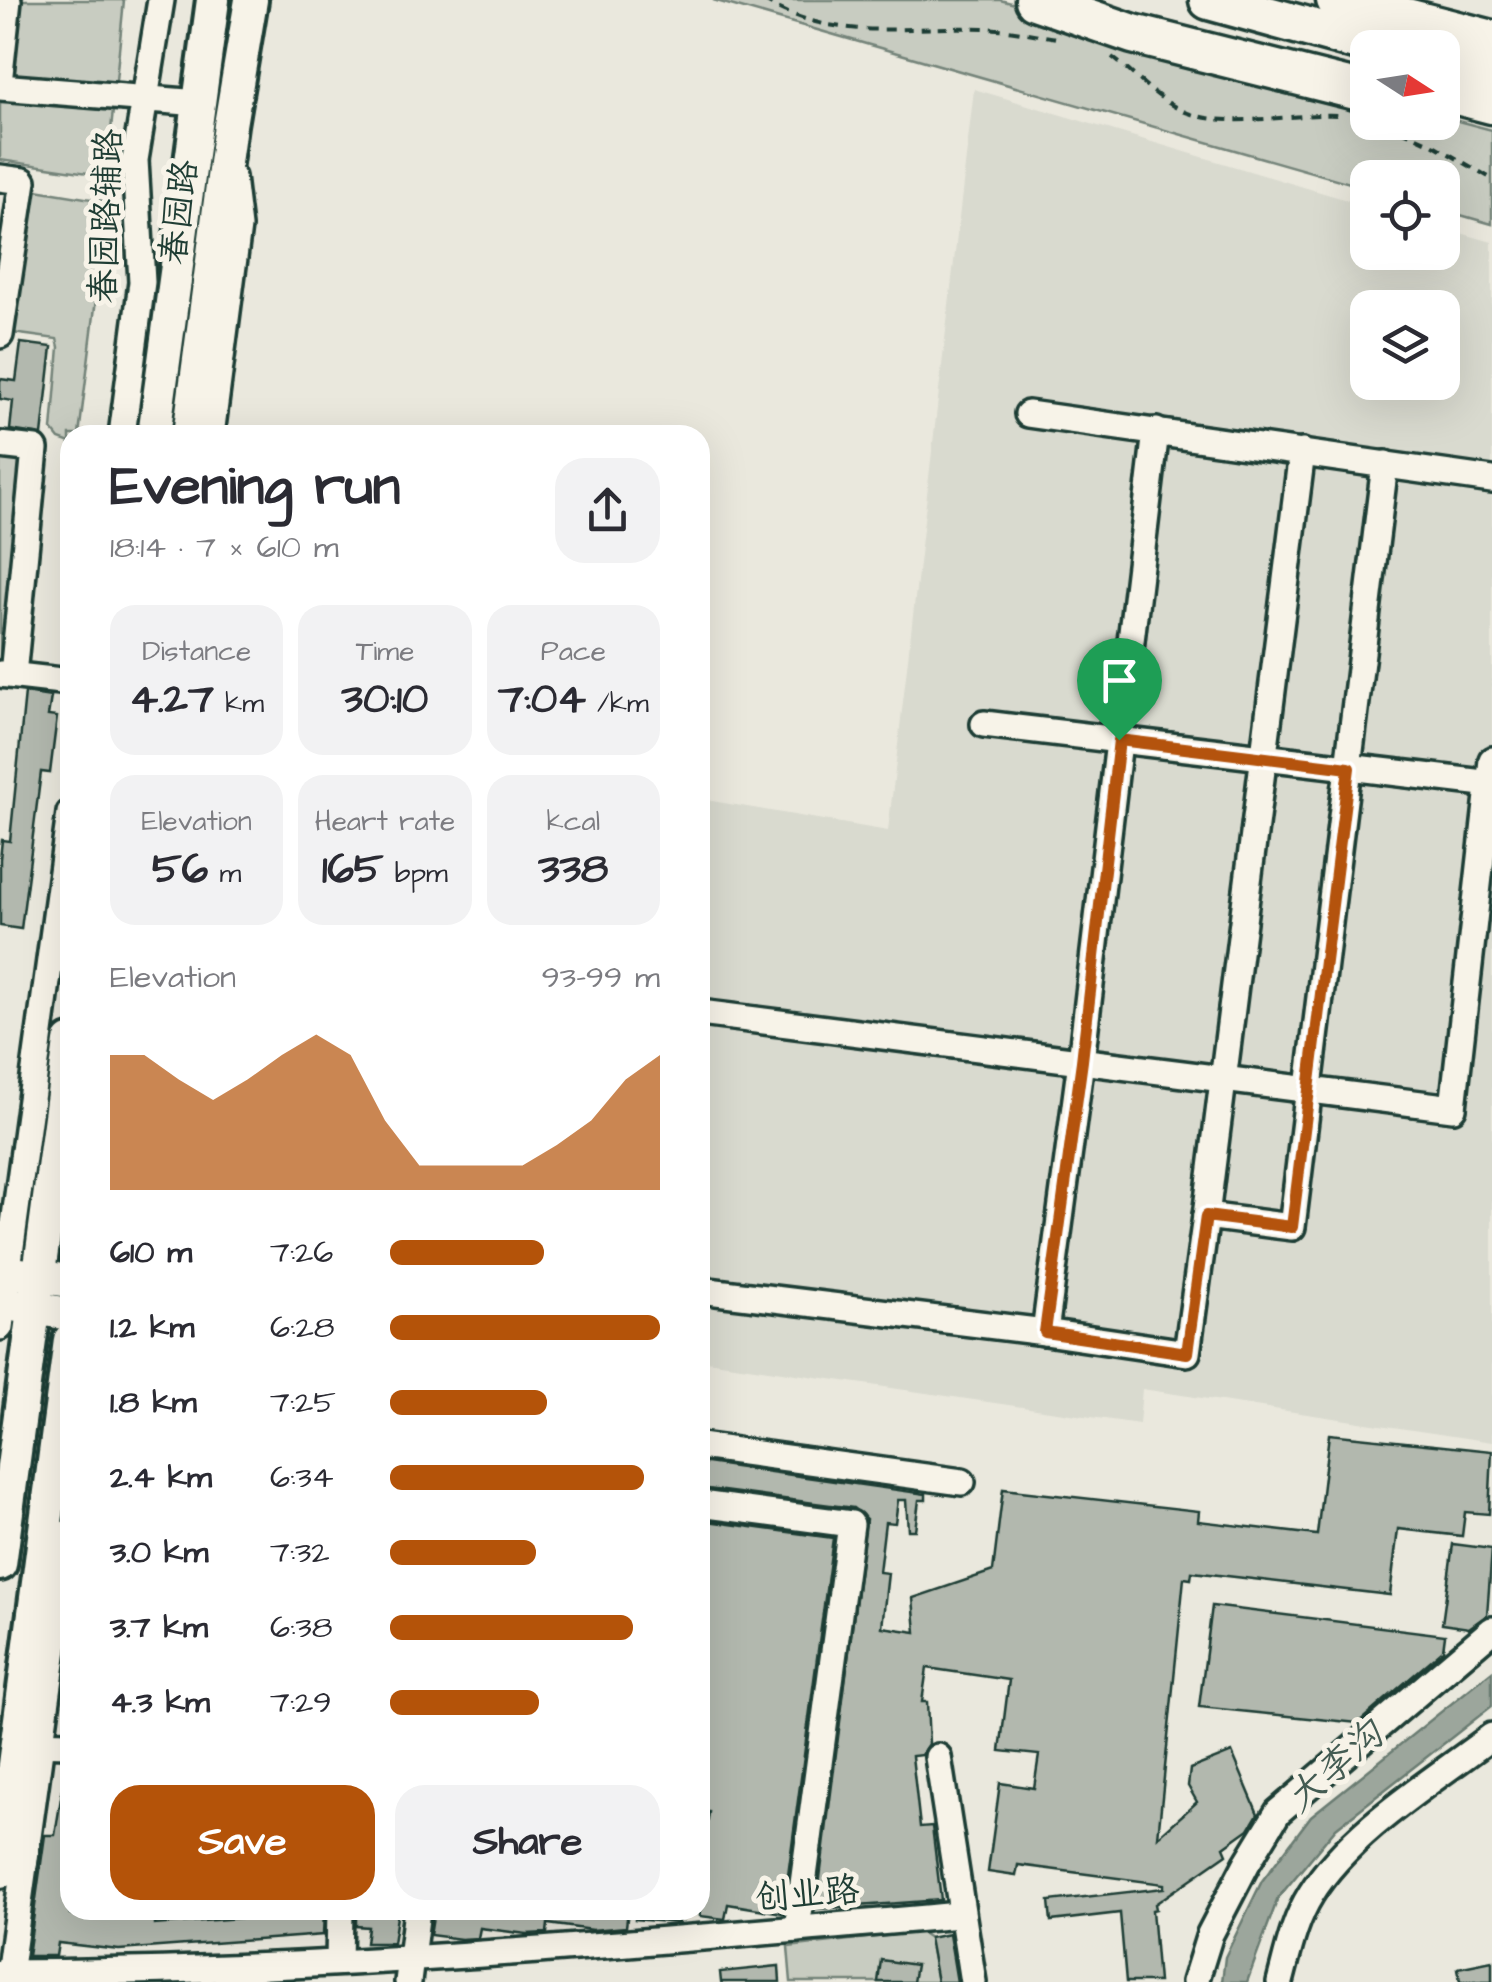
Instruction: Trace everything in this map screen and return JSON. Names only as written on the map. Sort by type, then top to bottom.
[{"type":"highway","points":[[1035,0],[1123,46],[1350,102]]},
{"type":"highway","points":[[1088,0],[1350,67]]},
{"type":"highway","points":[[1209,0],[1350,39]]},
{"type":"highway","points":[[1336,0],[1492,40]]},
{"type":"highway","points":[[1430,0],[1492,16]]},
{"type":"highway","points":[[1460,68],[1492,76]]},
{"type":"highway","points":[[1460,96],[1492,104]]},
{"type":"highway","points":[[1460,116],[1492,124]]},
{"type":"main road","name":"春园路","points":[[155,425],[213,0]]},
{"type":"main road","name":"春园路","points":[[191,425],[228,142],[252,3]]},
{"type":"main road","points":[[0,1564],[19,1293],[58,1052]]},
{"type":"main road","points":[[19,1293],[60,1310]]},
{"type":"main road","points":[[0,1872],[53,1629],[60,1497]]},
{"type":"street","points":[[0,74],[8,0]]},
{"type":"street","name":"春园路辅路","points":[[123,425],[142,282],[135,160],[161,0]]},
{"type":"street","points":[[0,87],[199,104]]},
{"type":"street","points":[[212,425],[238,227],[228,142]]},
{"type":"street","points":[[0,178],[23,181],[0,335]]},
{"type":"street","points":[[1028,414],[1492,480]]},
{"type":"street","points":[[1045,1332],[1082,1061],[1156,431]]},
{"type":"street","points":[[0,445],[36,448],[6,675],[60,681]]},
{"type":"street","points":[[710,1291],[1187,1353],[1302,452]]},
{"type":"street","points":[[1206,1216],[1292,1227],[1385,464]]},
{"type":"street","points":[[710,1013],[1453,1108],[1491,776],[1349,768],[984,724]]},
{"type":"street","points":[[58,1052],[60,1012]]},
{"type":"street","points":[[710,1447],[962,1482]]},
{"type":"street","points":[[710,1505],[850,1524],[798,1929]]},
{"type":"street","points":[[53,1629],[60,1589]]},
{"type":"street","points":[[1194,1982],[1210,1934],[1246,1863],[1278,1812],[1492,1630]]},
{"type":"street","points":[[1280,1982],[1296,1924],[1312,1893],[1358,1840],[1492,1736]]},
{"type":"street","points":[[6,1976],[28,1743],[60,1744]]},
{"type":"street","points":[[938,1757],[973,1982]]},
{"type":"street","name":"创业路","points":[[6,1976],[339,1962],[409,1970],[535,1952],[960,1915]]},
{"type":"street","points":[[339,1962],[340,1920]]},
{"type":"street","points":[[409,1970],[416,1920]]},
{"type":"path","points":[[763,0],[786,14],[834,28],[987,28],[1063,38]]},
{"type":"path","points":[[1123,46],[1170,104],[1192,114],[1248,120],[1350,105]]},
{"type":"path","points":[[1423,140],[1492,179]]},
{"type":"shaded area","points":[[0,0],[124,0],[107,170],[101,175],[0,160]]},
{"type":"shaded area","points":[[713,0],[1000,0],[1350,93],[1350,140],[1460,140],[1460,122],[1492,130],[1492,224],[1460,215],[1460,160],[1350,160],[1350,183]]},
{"type":"shaded area","points":[[974,89],[1350,201],[1350,270],[1460,270],[1460,233],[1492,242],[1492,1442],[1142,1389],[1139,1424],[710,1361],[710,801],[888,831]]},
{"type":"shaded area","points":[[36,190],[104,201],[107,211],[80,425],[60,425],[60,439],[52,430],[57,339],[13,333],[10,325],[29,197]]},
{"type":"shaded area","points":[[0,445],[35,449],[0,674]]},
{"type":"shaded area","points":[[1492,1671],[1492,1706],[1336,1828],[1278,1898],[1247,1982],[1222,1982],[1225,1957],[1262,1881],[1311,1816]]},
{"type":"shaded area","points":[[920,1932],[929,1938],[937,1982],[791,1982],[788,1947]]},
{"type":"building","points":[[21,343],[52,347],[42,435],[10,430],[13,401],[0,399],[0,379],[16,381]]},
{"type":"building","points":[[25,693],[51,697],[48,716],[57,717],[50,773],[41,772],[21,929],[0,926],[0,859],[2,840],[10,841]]},
{"type":"building","points":[[1329,1434],[1492,1451],[1489,1514],[1465,1512],[1462,1536],[1398,1529],[1390,1595],[1192,1572],[1191,1579],[1184,1578],[1158,1837],[1197,1802],[1188,1786],[1190,1769],[1232,1752],[1258,1814],[1249,1829],[1224,1847],[1227,1854],[1155,1904],[1156,1909],[1152,1910],[1158,1982],[1126,1982],[1120,1913],[1051,1921],[1049,1901],[1164,1888],[1164,1884],[1018,1865],[1016,1876],[988,1872],[1000,1783],[1034,1788],[1039,1755],[1000,1751],[1009,1680],[927,1668],[922,1702],[927,1702],[929,1744],[922,1755],[912,1756],[920,1827],[932,1826],[941,1900],[816,1909],[866,1519],[853,1508],[710,1489],[710,1463],[926,1494],[926,1500],[919,1500],[915,1530],[908,1530],[906,1500],[898,1500],[895,1523],[885,1522],[879,1572],[888,1573],[882,1627],[916,1632],[913,1598],[993,1571],[1003,1489],[1199,1511],[1198,1521],[1317,1535]]},
{"type":"building","points":[[710,1521],[833,1538],[783,1913],[728,1904],[725,1919],[710,1917]]},
{"type":"building","points":[[1453,1544],[1492,1549],[1487,1615],[1469,1628],[1442,1624]]},
{"type":"building","points":[[1212,1606],[1445,1635],[1443,1650],[1358,1723],[1199,1707]]},
{"type":"building","points":[[60,1804],[60,1920],[155,1920],[155,1925],[215,1920],[324,1920],[323,1935],[119,1950],[58,1943],[56,1956],[28,1956],[45,1835],[55,1835]]},
{"type":"building","points":[[356,1920],[396,1920],[393,1943],[366,1943],[368,1927],[356,1926]]},
{"type":"building","points":[[432,1920],[627,1920],[626,1927],[592,1930],[548,1924],[547,1933],[480,1928],[478,1938],[430,1935]]},
{"type":"building","points":[[949,1934],[957,1982],[937,1982],[929,1938]]},
{"type":"building","points":[[881,1960],[916,1965],[913,1982],[878,1982]]},
{"type":"building","points":[[1492,1961],[1492,1982],[1460,1982],[1458,1968]]},
{"type":"building","points":[[779,1966],[780,1982],[721,1982],[720,1972]]},
{"type":"route","points":[[1119,740],[1349,768],[1292,1227],[1206,1216],[1187,1353],[1045,1332],[1082,1061],[1119,740]]},
{"type":"water label","name":"大李沟","points":[[1334,1766]]}]
